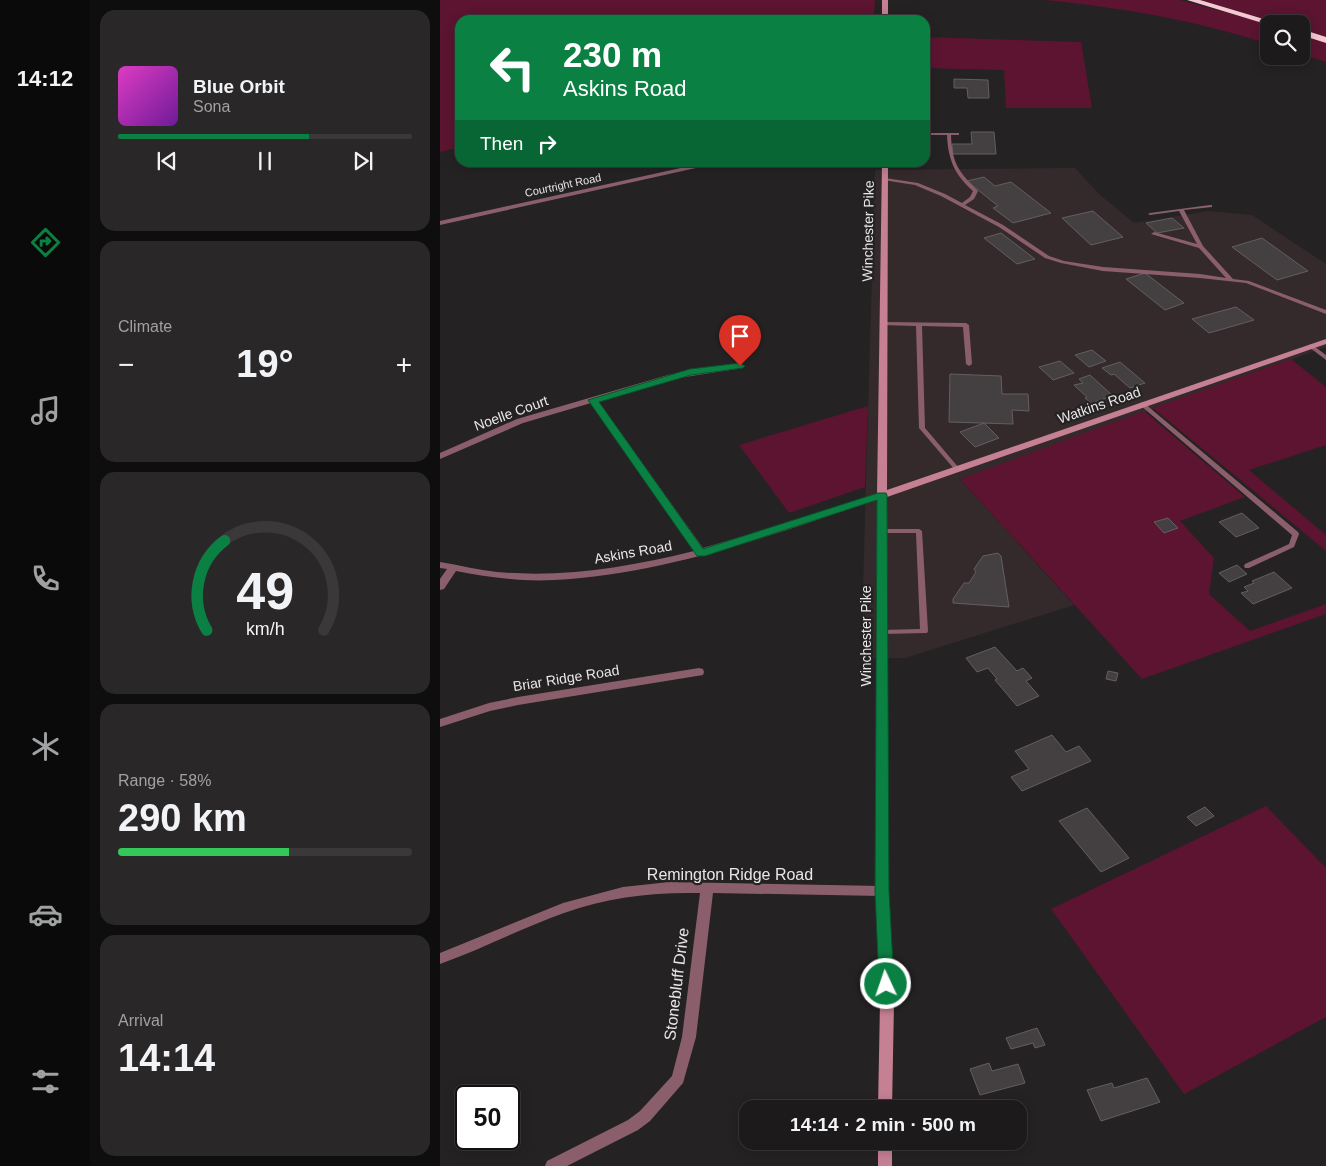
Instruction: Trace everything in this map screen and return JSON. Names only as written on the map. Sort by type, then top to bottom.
[{"type":"highway","points":[[1191,0],[1260,19]]},
{"type":"highway","points":[[1310,35],[1326,40]]},
{"type":"main road","points":[[885,0],[885,15]]},
{"type":"main road","name":"Winchester Pike","points":[[885,167],[882,495],[882,891],[887,1003],[885,1100]]},
{"type":"main road","name":"Watkins Road","points":[[882,495],[1326,341]]},
{"type":"main road","points":[[885,1150],[885,1166]]},
{"type":"street","name":"Courtright Road","points":[[440,223],[697,167]]},
{"type":"street","name":"Noelle Court","points":[[440,456],[520,420],[690,372],[740,366]]},
{"type":"street","points":[[593,400],[701,553]]},
{"type":"street","name":"Askins Road","points":[[440,565],[513,576],[576,575],[638,567],[701,553],[882,495]]},
{"type":"street","points":[[440,587],[453,568]]},
{"type":"street","name":"Briar Ridge Road","points":[[440,723],[488,707],[518,701],[699,672]]},
{"type":"street","name":"Remington Ridge Road","points":[[440,959],[588,900],[623,892],[669,887],[882,891]]},
{"type":"street","name":"Stonebluff Drive","points":[[552,1166],[632,1126],[645,1116],[678,1079],[689,1037],[707,888]]},
{"type":"lane","points":[[930,134],[957,134]]},
{"type":"lane","points":[[949,134],[950,153],[956,171],[962,180],[976,191],[972,198],[962,205]]},
{"type":"lane","points":[[885,179],[916,184],[962,205],[1001,226],[1047,257],[1063,262],[1102,268],[1231,280],[1267,288],[1326,312]]},
{"type":"lane","points":[[1150,214],[1210,206]]},
{"type":"lane","points":[[1181,209],[1201,247],[1231,280]]},
{"type":"lane","points":[[1154,234],[1201,247]]},
{"type":"lane","points":[[883,324],[966,324],[969,364]]},
{"type":"lane","points":[[919,324],[922,428],[957,469]]},
{"type":"lane","points":[[1311,346],[1326,358]]},
{"type":"lane","points":[[1142,404],[1296,534],[1292,545],[1247,566]]},
{"type":"lane","points":[[882,531],[919,531],[924,631],[882,632]]},
{"type":"shaded area","points":[[440,0],[875,0],[874,15],[455,15],[455,148],[440,152]]},
{"type":"shaded area","points":[[1045,0],[1180,0],[1260,22],[1260,41],[1213,28],[1159,16]]},
{"type":"shaded area","points":[[1198,0],[1326,0],[1326,38],[1310,33],[1310,15],[1260,15],[1260,18]]},
{"type":"shaded area","points":[[930,37],[1081,42],[1092,108],[1006,108],[1004,70],[930,68]]},
{"type":"shaded area","points":[[1310,37],[1326,42],[1326,62],[1310,57]]},
{"type":"shaded area","points":[[1075,168],[1099,194],[1134,223],[1209,211],[1252,215],[1326,264],[1326,347],[960,479],[1074,605],[905,658],[861,658],[875,170]]},
{"type":"shaded area","points":[[1291,359],[1326,387],[1326,445],[1249,470],[1326,535],[1326,551],[1153,408]]},
{"type":"shaded area","points":[[868,406],[865,487],[789,513],[739,445]]},
{"type":"shaded area","points":[[1144,411],[1245,497],[1180,521],[1214,558],[1209,594],[1250,631],[1326,604],[1326,614],[1142,679],[960,479]]},
{"type":"shaded area","points":[[1266,806],[1326,868],[1326,1017],[1184,1094],[1051,909]]},
{"type":"building","points":[[954,79],[988,80],[989,98],[968,98],[967,88],[954,88]]},
{"type":"building","points":[[971,132],[994,132],[996,154],[953,154],[952,144],[972,144]]},
{"type":"building","points":[[984,177],[995,186],[1011,182],[1051,213],[1013,223],[993,208],[998,206],[967,181]]},
{"type":"building","points":[[1093,211],[1123,237],[1091,245],[1062,218]]},
{"type":"building","points":[[1172,218],[1184,228],[1157,233],[1146,223]]},
{"type":"building","points":[[1001,233],[1035,259],[1017,264],[984,238]]},
{"type":"building","points":[[1262,238],[1308,271],[1277,280],[1232,247]]},
{"type":"building","points":[[1145,273],[1184,303],[1165,310],[1126,279]]},
{"type":"building","points":[[1236,307],[1254,320],[1209,333],[1192,319]]},
{"type":"building","points":[[1092,350],[1106,361],[1089,367],[1075,355]]},
{"type":"building","points":[[1060,361],[1074,373],[1053,380],[1039,367]]},
{"type":"building","points":[[1120,362],[1145,383],[1130,388],[1114,374],[1111,375],[1102,368]]},
{"type":"building","points":[[950,374],[1001,376],[1002,394],[1028,394],[1029,411],[1012,410],[1013,424],[949,422]]},
{"type":"building","points":[[1090,375],[1113,396],[1091,403],[1085,398],[1087,397],[1074,385],[1083,383],[1079,379]]},
{"type":"building","points":[[984,423],[999,438],[975,447],[960,432]]},
{"type":"building","points":[[1242,513],[1259,528],[1236,537],[1219,522]]},
{"type":"building","points":[[1168,518],[1178,528],[1164,533],[1154,522]]},
{"type":"building","points":[[998,553],[1001,556],[1009,607],[953,603],[953,599],[964,583],[969,583],[976,572],[974,569],[983,556]]},
{"type":"building","points":[[1237,565],[1247,574],[1229,582],[1219,573]]},
{"type":"building","points":[[1274,572],[1292,588],[1253,604],[1241,593],[1248,591],[1244,587],[1254,583],[1252,581]]},
{"type":"building","points":[[995,647],[1017,671],[1023,668],[1032,678],[1026,681],[1039,696],[1017,706],[995,680],[997,679],[988,668],[977,672],[966,658]]},
{"type":"building","points":[[1108,671],[1118,673],[1116,681],[1106,679]]},
{"type":"building","points":[[1052,735],[1066,752],[1079,746],[1091,761],[1022,791],[1011,777],[1029,769],[1015,751]]},
{"type":"building","points":[[1205,807],[1214,816],[1196,826],[1187,817]]},
{"type":"building","points":[[1087,808],[1129,858],[1101,872],[1059,821]]},
{"type":"building","points":[[1037,1028],[1045,1045],[1035,1048],[1033,1043],[1011,1049],[1006,1038]]},
{"type":"building","points":[[989,1063],[992,1071],[1018,1064],[1025,1083],[980,1095],[970,1069]]},
{"type":"building","points":[[1147,1078],[1160,1102],[1101,1121],[1087,1090],[1112,1083],[1114,1088]]},
{"type":"route","points":[[740,366],[690,372],[593,400],[701,553],[727,547],[882,495],[882,891],[886,984]]}]
